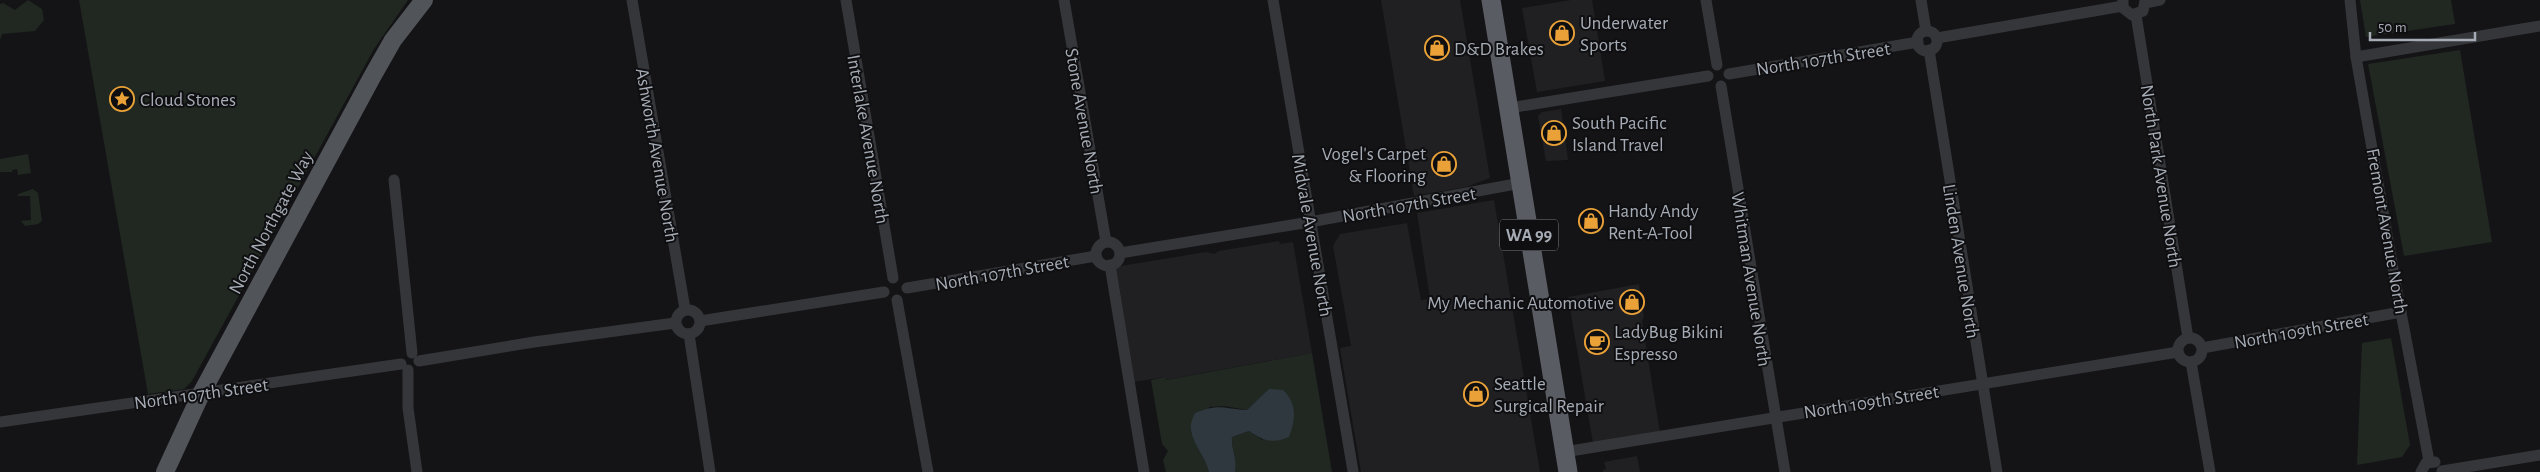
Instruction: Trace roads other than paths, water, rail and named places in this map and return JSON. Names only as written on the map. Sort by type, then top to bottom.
[{"type":"highway","name":"WA 99","points":[[1491,0],[1568,472]]},
{"type":"main road","name":"North Northgate Way","points":[[166,472],[200,394],[393,40],[424,0]]},
{"type":"street","name":"Ashworth Avenue North","points":[[632,0],[685,309]]},
{"type":"street","name":"Interlake Avenue North","points":[[846,0],[893,278]]},
{"type":"street","name":"Stone Avenue North","points":[[1064,0],[1106,242]]},
{"type":"street","name":"Midvale Avenue North","points":[[1274,0],[1353,471]]},
{"type":"street","points":[[1706,0],[1717,65]]},
{"type":"street","points":[[1921,0],[1926,31]]},
{"type":"street","points":[[1937,38],[2123,3],[2129,14],[2136,15],[2142,11],[2145,1],[2160,0]]},
{"type":"street","name":"Fremont Avenue North","points":[[2350,0],[2356,57],[2401,312],[2430,462]]},
{"type":"street","name":"North Park Avenue North","points":[[2136,15],[2188,338]]},
{"type":"street","points":[[2356,57],[2540,26]]},
{"type":"street","points":[[1926,31],[1934,33],[1937,38],[1935,47],[1929,50],[1922,49],[1918,42],[1919,34],[1926,31]]},
{"type":"street","name":"North 107th Street","points":[[1729,74],[1918,42]]},
{"type":"street","name":"Linden Avenue North","points":[[1929,50],[1997,472]]},
{"type":"street","points":[[1717,65],[1725,68],[1729,74],[1727,81],[1721,86],[1713,85],[1708,76],[1709,70],[1717,65]]},
{"type":"street","points":[[1509,108],[1708,76]]},
{"type":"street","name":"Whitman Avenue North","points":[[1721,86],[1784,472]]},
{"type":"street","points":[[394,180],[417,368],[405,367]]},
{"type":"street","name":"North 107th Street","points":[[1120,253],[1310,222],[1521,183]]},
{"type":"street","points":[[1106,242],[1114,244],[1120,253],[1118,260],[1110,266],[1100,263],[1096,256],[1098,248],[1106,242]]},
{"type":"street","name":"North 107th Street","points":[[907,288],[1096,256]]},
{"type":"street","points":[[1110,266],[1144,472]]},
{"type":"street","points":[[893,278],[903,281],[907,288],[905,296],[897,300],[889,299],[884,292],[886,283],[893,278]]},
{"type":"street","points":[[700,321],[884,292]]},
{"type":"street","points":[[897,300],[928,472]]},
{"type":"street","points":[[685,309],[697,313],[700,321],[698,330],[690,334],[680,332],[675,323],[678,314],[685,309]]},
{"type":"street","name":"North 109th Street","points":[[2202,348],[2401,312]]},
{"type":"street","points":[[418,472],[408,408],[403,356],[416,357],[675,323]]},
{"type":"street","points":[[690,334],[710,472]]},
{"type":"street","points":[[2188,338],[2197,340],[2202,348],[2199,357],[2191,362],[2182,358],[2178,352],[2179,344],[2188,338]]},
{"type":"street","name":"North 109th Street","points":[[1564,452],[2178,352]]},
{"type":"street","points":[[2191,362],[2210,472]]},
{"type":"street","name":"North 107th Street","points":[[0,422],[405,367]]},
{"type":"street","points":[[2421,472],[2424,465],[2430,462],[2439,465],[2442,471],[2540,455]]},
{"type":"place","name":"Underwater Sports","points":[[1562,33]]},
{"type":"place","name":"D&D Brakes","points":[[1437,48]]},
{"type":"place","name":"Cloud Stones","points":[[122,99]]},
{"type":"place","name":"South Pacific Island Travel","points":[[1554,133]]},
{"type":"place","name":"Vogel's Carpet & Flooring","points":[[1444,164]]},
{"type":"place","name":"Handy Andy Rent-A-Tool","points":[[1591,221]]},
{"type":"place","name":"My Mechanic Automotive","points":[[1632,302]]},
{"type":"place","name":"LadyBug Bikini Espresso","points":[[1597,342]]},
{"type":"place","name":"Seattle Surgical Repair","points":[[1476,394]]}]
